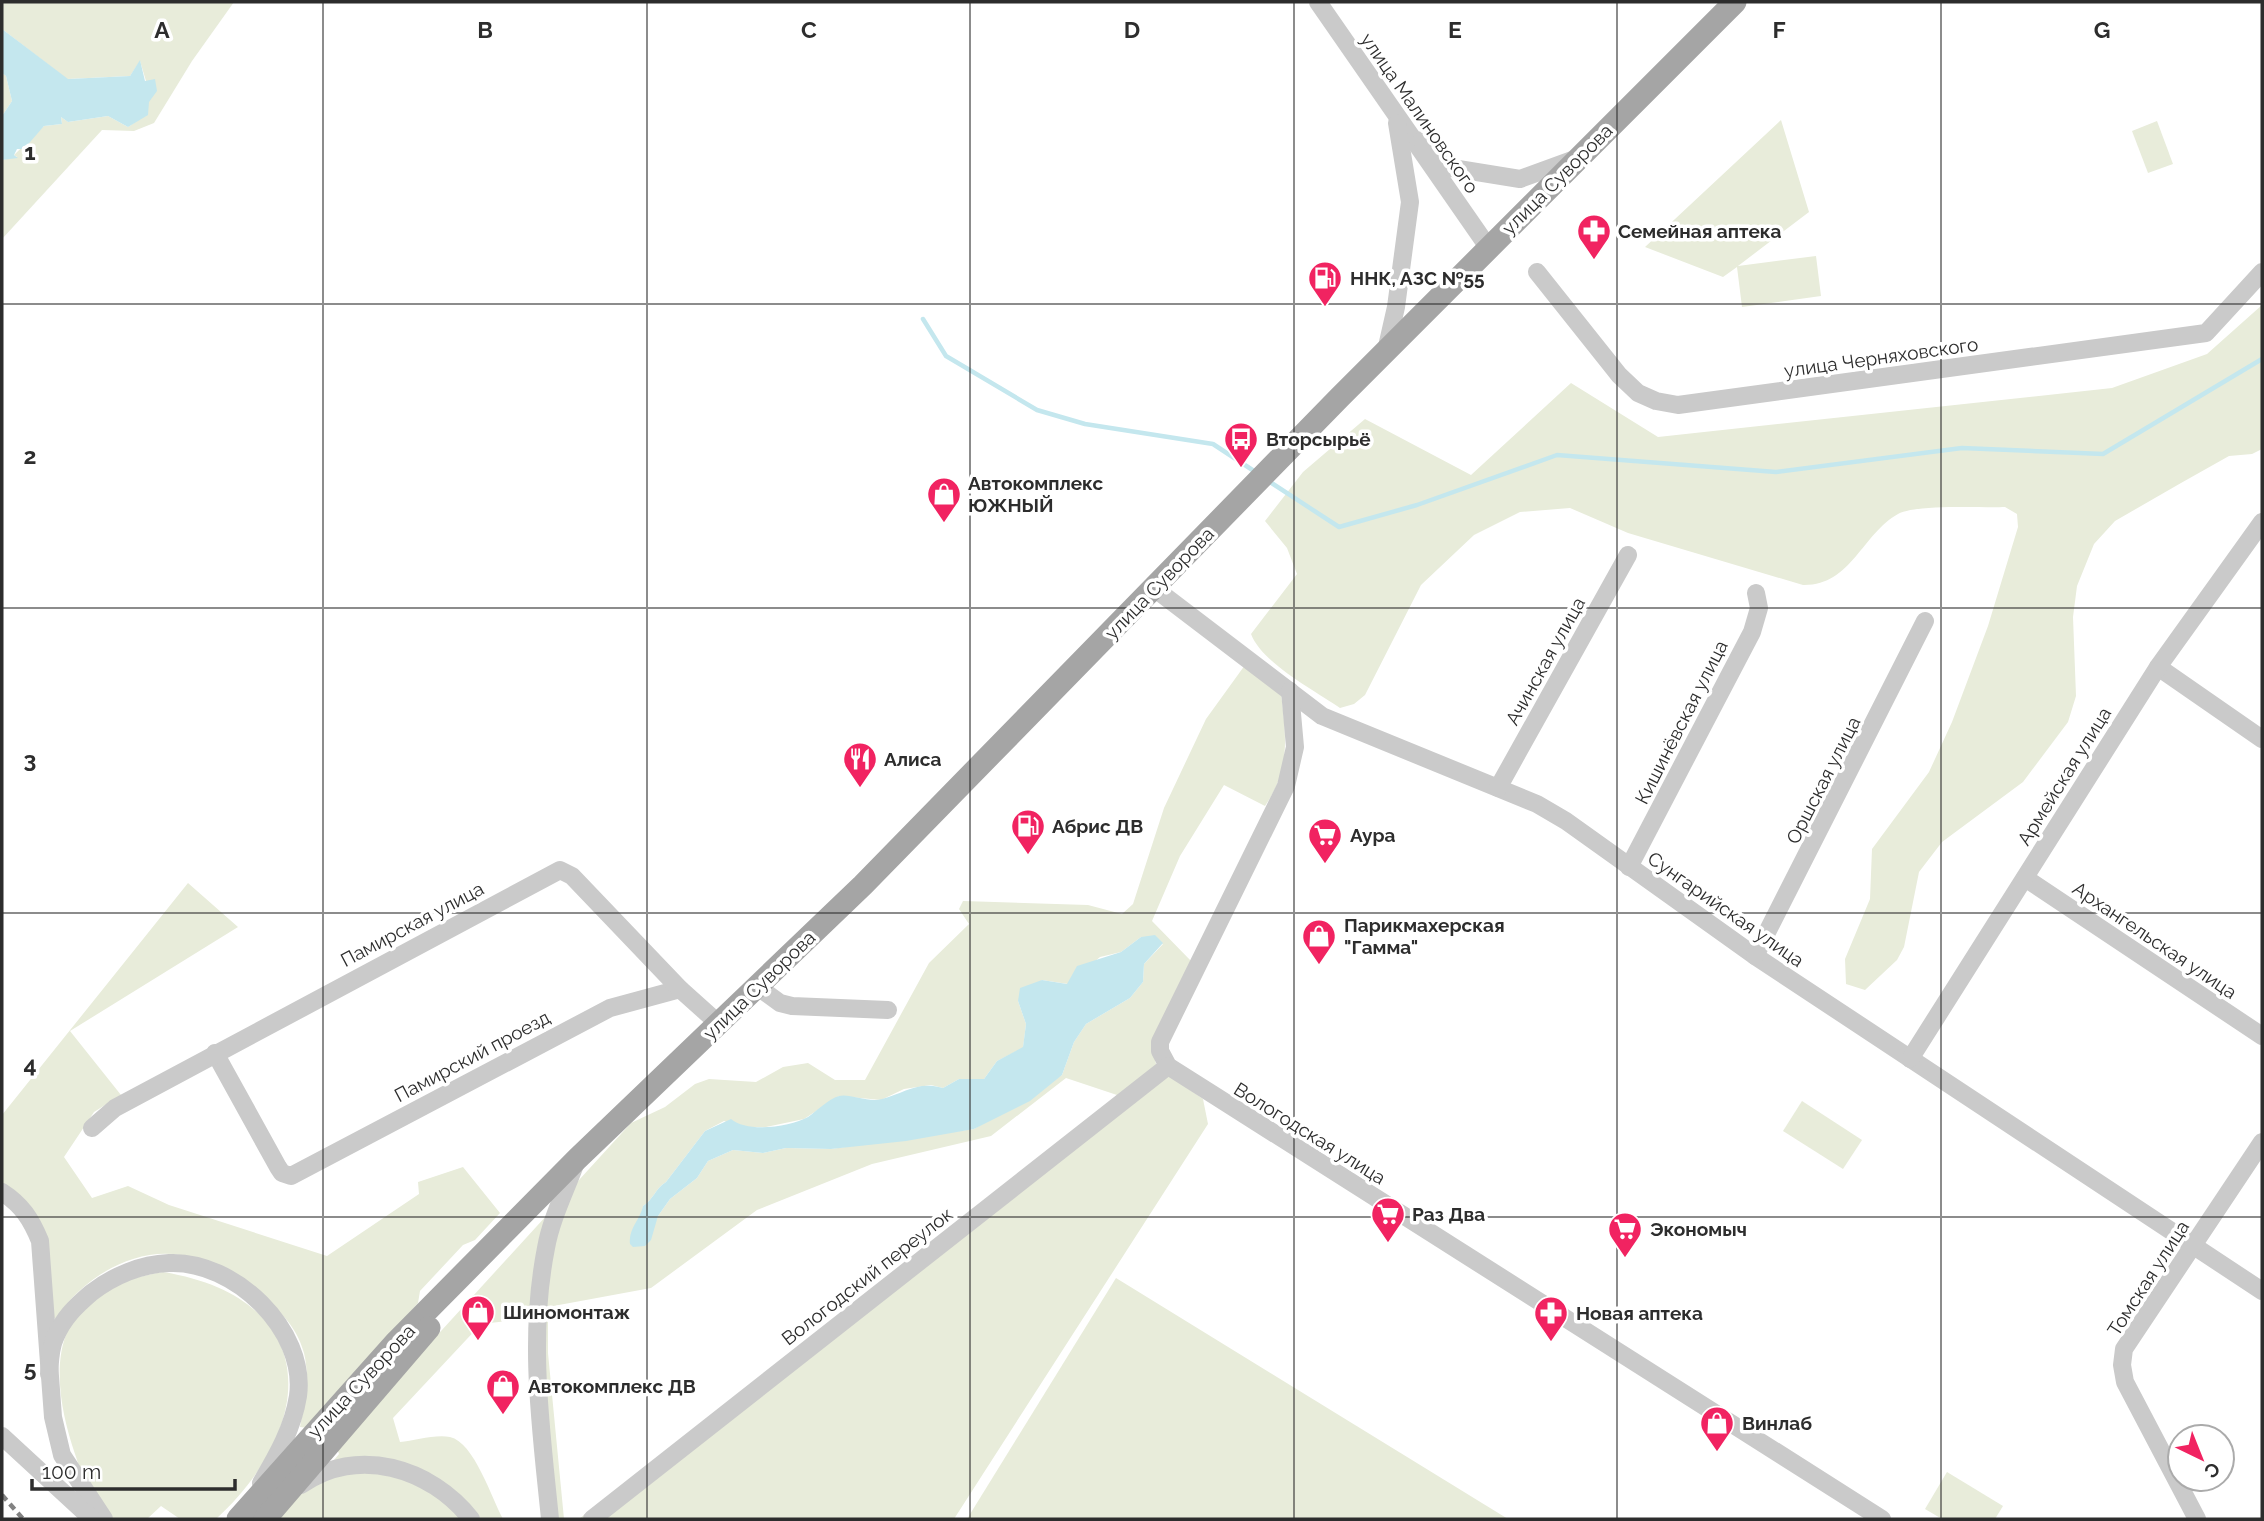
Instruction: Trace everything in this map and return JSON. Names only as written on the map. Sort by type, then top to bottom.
[{"type":"main road","name":"улица Суворова","points":[[237,1519],[397,1340],[577,1159],[863,885],[1488,247],[1735,2]]},
{"type":"main road","name":"улица Суворова","points":[[265,1519],[577,1159]]},
{"type":"street","name":"улица Малиновского","points":[[1318,2],[1488,247]]},
{"type":"street","points":[[1396,116],[1452,168],[1520,179],[1577,158]]},
{"type":"street","points":[[1386,351],[1396,307],[1410,202],[1396,116]]},
{"type":"street","name":"улица Черняховского","points":[[1537,272],[1619,374],[1638,393],[1656,401],[1678,405],[2206,333],[2262,272]]},
{"type":"street","name":"Армейская улица","points":[[1910,1059],[2158,667],[2262,522]]},
{"type":"street","name":"Ачинская улица","points":[[1498,788],[1628,555]]},
{"type":"street","name":"Сунгарийская улица","points":[[1154,588],[1332,721],[1537,804],[1566,821],[1755,956],[2262,1291]]},
{"type":"street","name":"Кишинёвская улица","points":[[1629,867],[1752,632],[1759,608],[1756,593]]},
{"type":"street","name":"Оршская улица","points":[[1755,956],[1925,621]]},
{"type":"street","points":[[2158,667],[2262,739]]},
{"type":"street","points":[[1168,1066],[1160,1051],[1160,1042],[1286,786],[1295,747],[1290,691]]},
{"type":"street","name":"Памирская улица","points":[[92,1128],[115,1108],[560,870],[572,876],[680,989],[719,1024]]},
{"type":"street","name":"Архангельская улица","points":[[2025,878],[2262,1036]]},
{"type":"street","points":[[758,987],[780,1003],[792,1006],[888,1010]]},
{"type":"street","name":"Памирский проезд","points":[[215,1053],[278,1167],[291,1176],[610,1008],[680,989]]},
{"type":"street","name":"Вологодский переулок","points":[[592,1519],[1168,1066]]},
{"type":"street","name":"Вологодская улица","points":[[1168,1066],[1882,1519]]},
{"type":"street","name":"Томская улица","points":[[2197,1519],[2125,1382],[2122,1365],[2124,1349],[2262,1142]]},
{"type":"street","points":[[550,1519],[535,1358],[535,1313],[546,1245],[577,1159]]},
{"type":"street","points":[[2,1192],[16,1201],[31,1218],[40,1241],[49,1374],[62,1455],[104,1519]]},
{"type":"street","points":[[49,1374],[54,1339],[71,1310],[103,1284],[139,1267],[170,1263],[197,1266],[250,1292],[273,1316],[290,1341],[298,1372],[298,1395],[289,1431],[262,1482],[237,1519]]},
{"type":"street","points":[[2,1436],[92,1519]]},
{"type":"street","points":[[281,1500],[320,1471],[350,1465],[391,1466],[425,1479],[456,1499],[471,1519]]},
{"type":"green space","points":[[2,2],[234,2],[192,61],[154,123],[134,131],[102,130],[2,239],[2,160],[17,157],[14,155],[44,126],[62,124],[61,117],[68,122],[108,116],[128,127],[134,123],[146,81],[140,61],[130,76],[67,79],[2,29]]},
{"type":"green space","points":[[2,73],[6,76],[12,101],[2,116]]},
{"type":"green space","points":[[1781,120],[1809,212],[1738,266],[1816,256],[1821,296],[1742,307],[1737,267],[1723,277],[1645,247]]},
{"type":"green space","points":[[2157,121],[2173,164],[2148,173],[2132,131]]},
{"type":"green space","points":[[2262,305],[2262,449],[2252,454],[2229,456],[2181,483],[2115,521],[2094,544],[2077,586],[2073,617],[2076,696],[2068,722],[2023,782],[1942,842],[1919,872],[1904,947],[1897,960],[1865,990],[1846,984],[1845,959],[1870,899],[1872,849],[1929,772],[1952,722],[1988,626],[2018,527],[2017,514],[2005,507],[1933,508],[1898,514],[1833,577],[1819,583],[1803,585],[1628,533],[1570,508],[1520,512],[1474,535],[1421,585],[1365,695],[1354,704],[1340,708],[1277,665],[1257,645],[1251,634],[1297,574],[1287,548],[1265,521],[1303,472],[1365,419],[1471,475],[1571,383],[1658,437],[2112,388],[2207,354]]},
{"type":"green space","points":[[1245,665],[1281,693],[1285,752],[1273,792],[1265,806],[1224,785],[1180,856],[1152,921],[1192,962],[1153,1053],[1157,1067],[1203,1099],[1208,1124],[954,1519],[579,1519],[1120,1096],[1066,1078],[991,1136],[872,1164],[757,1210],[651,1288],[548,1307],[548,1353],[564,1519],[550,1519],[535,1318],[481,1324],[393,1418],[400,1442],[438,1436],[459,1441],[481,1472],[503,1519],[274,1519],[283,1508],[312,1486],[339,1454],[336,1446],[631,1123],[665,1107],[695,1084],[709,1079],[756,1082],[783,1067],[808,1063],[835,1080],[865,1080],[929,963],[969,924],[959,909],[963,901],[1088,905],[1122,914],[1133,904],[1164,808],[1206,719]],"holes":[[[1141,937],[1163,944],[1144,964],[1143,982],[1130,998],[1086,1024],[1074,1042],[1062,1075],[974,1129],[831,1149],[786,1148],[763,1153],[733,1150],[708,1161],[697,1178],[670,1199],[658,1216],[645,1246],[638,1244],[643,1206],[666,1182],[705,1131],[724,1121],[739,1127],[766,1127],[804,1119],[839,1096],[881,1100],[904,1089],[931,1085],[943,1088],[959,1079],[984,1079],[997,1061],[1023,1048],[1026,1024],[1018,1001],[1042,980],[1068,984],[1100,957],[1121,952]]]},
{"type":"green space","points":[[188,883],[238,927],[70,1031],[121,1095],[94,1112],[64,1157],[92,1198],[128,1186],[169,1205],[327,1256],[419,1194],[418,1182],[463,1167],[500,1213],[475,1240],[463,1245],[420,1291],[418,1303],[308,1428],[300,1427],[307,1381],[304,1353],[294,1330],[270,1304],[204,1262],[178,1255],[158,1254],[118,1265],[100,1275],[68,1303],[56,1319],[50,1316],[46,1254],[2,1187],[2,1115]]},
{"type":"green space","points":[[1802,1101],[1862,1140],[1843,1169],[1783,1131]]},
{"type":"green space","points":[[163,1272],[215,1286],[252,1308],[276,1337],[287,1370],[286,1406],[273,1444],[250,1482],[216,1519],[180,1519],[161,1506],[147,1519],[111,1519],[84,1481],[64,1413],[60,1369],[62,1348],[69,1328],[80,1310],[97,1295],[113,1286]]},
{"type":"green space","points":[[1116,1278],[1508,1519],[967,1519]]},
{"type":"green space","points":[[1947,1472],[2003,1506],[1995,1519],[1942,1519],[1925,1509]]},
{"type":"water","points":[[2,29],[68,79],[130,76],[140,60],[145,81],[155,79],[157,91],[149,102],[148,115],[128,127],[108,116],[68,122],[61,117],[62,124],[44,126],[24,149],[17,149],[14,155],[18,158],[2,160],[2,116],[12,101],[6,76],[2,73]]},
{"type":"water","points":[[1155,935],[1163,943],[1144,964],[1143,982],[1130,998],[1086,1024],[1074,1042],[1062,1075],[1030,1101],[974,1129],[906,1141],[831,1149],[786,1148],[763,1153],[733,1150],[708,1161],[697,1178],[670,1199],[658,1216],[651,1240],[645,1246],[633,1247],[630,1244],[631,1234],[643,1206],[666,1182],[705,1131],[731,1119],[747,1126],[758,1127],[791,1124],[808,1117],[839,1096],[877,1100],[918,1087],[943,1088],[959,1079],[984,1079],[997,1061],[1023,1047],[1026,1024],[1018,1001],[1020,988],[1042,980],[1067,984],[1077,966],[1121,952],[1141,937]]},
{"type":"waterway","points":[[923,319],[946,356],[1037,410],[1085,424],[1213,444],[1257,473]]},
{"type":"waterway","points":[[1270,482],[1339,527],[1417,505],[1557,455],[1776,472],[1962,448],[2103,454],[2262,359]]},
{"type":"railway","points":[[2,1495],[23,1519]]},
{"type":"place","name":"Семейная аптека","points":[[1594,261]]},
{"type":"place","name":"ННК, АЗС №55","points":[[1325,308]]},
{"type":"place","name":"Вторсырьё","points":[[1241,469]]},
{"type":"place","name":"Автокомплекс ЮЖНЫЙ","points":[[944,524]]},
{"type":"place","name":"Алиса","points":[[860,789]]},
{"type":"place","name":"Абрис ДВ","points":[[1028,856]]},
{"type":"place","name":"Аура","points":[[1325,865]]},
{"type":"place","name":"Парикмахерская \"Гамма\"","points":[[1319,966]]},
{"type":"place","name":"Раз Два","points":[[1388,1244]]},
{"type":"place","name":"Экономыч","points":[[1625,1259]]},
{"type":"place","name":"Шиномонтаж","points":[[478,1342]]},
{"type":"place","name":"Новая аптека","points":[[1551,1343]]},
{"type":"place","name":"Автокомплекс ДВ","points":[[503,1416]]},
{"type":"place","name":"Винлаб","points":[[1717,1453]]}]
